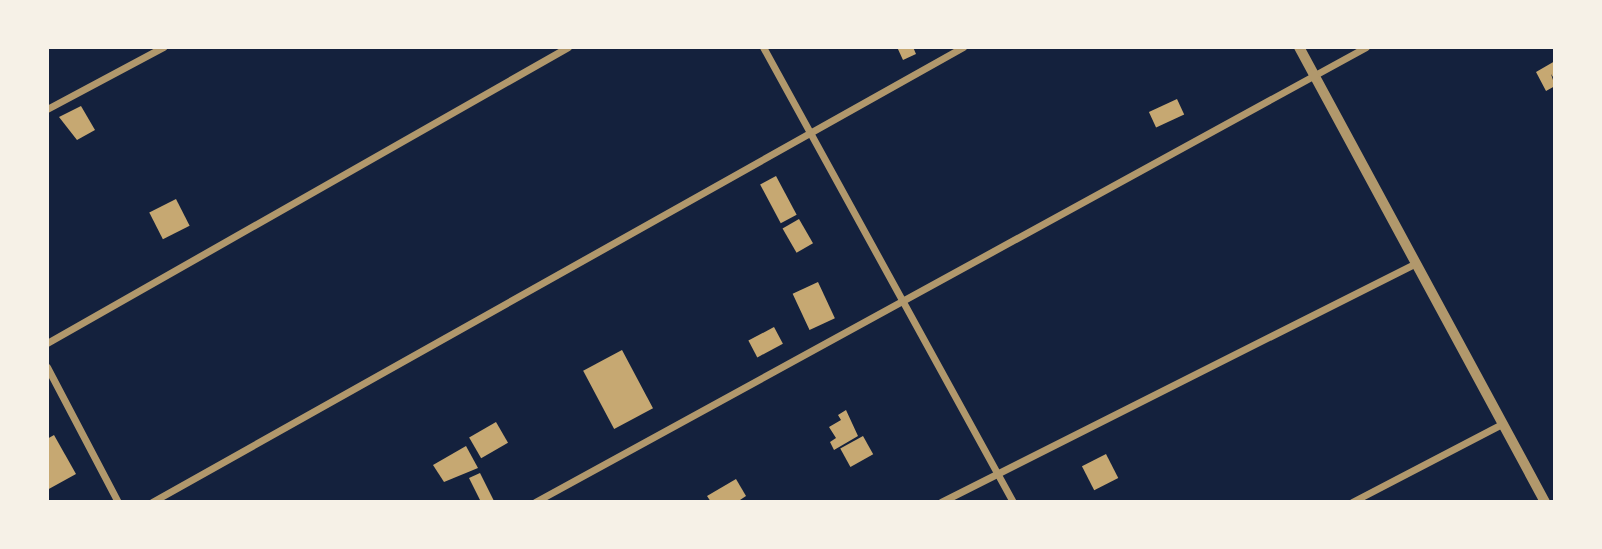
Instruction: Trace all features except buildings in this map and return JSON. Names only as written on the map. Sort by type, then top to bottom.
[{"type":"street","points":[[47,109],[163,47]]},
{"type":"street","points":[[47,343],[568,47]]},
{"type":"street","points":[[763,47],[905,301],[1013,502]]},
{"type":"street","points":[[152,502],[962,47]]},
{"type":"street","points":[[1299,47],[1500,425],[1545,502]]},
{"type":"street","points":[[535,502],[1366,47]]},
{"type":"street","points":[[941,502],[996,471],[1414,264]]},
{"type":"street","points":[[47,367],[118,502]]},
{"type":"street","points":[[1352,502],[1500,425]]}]
